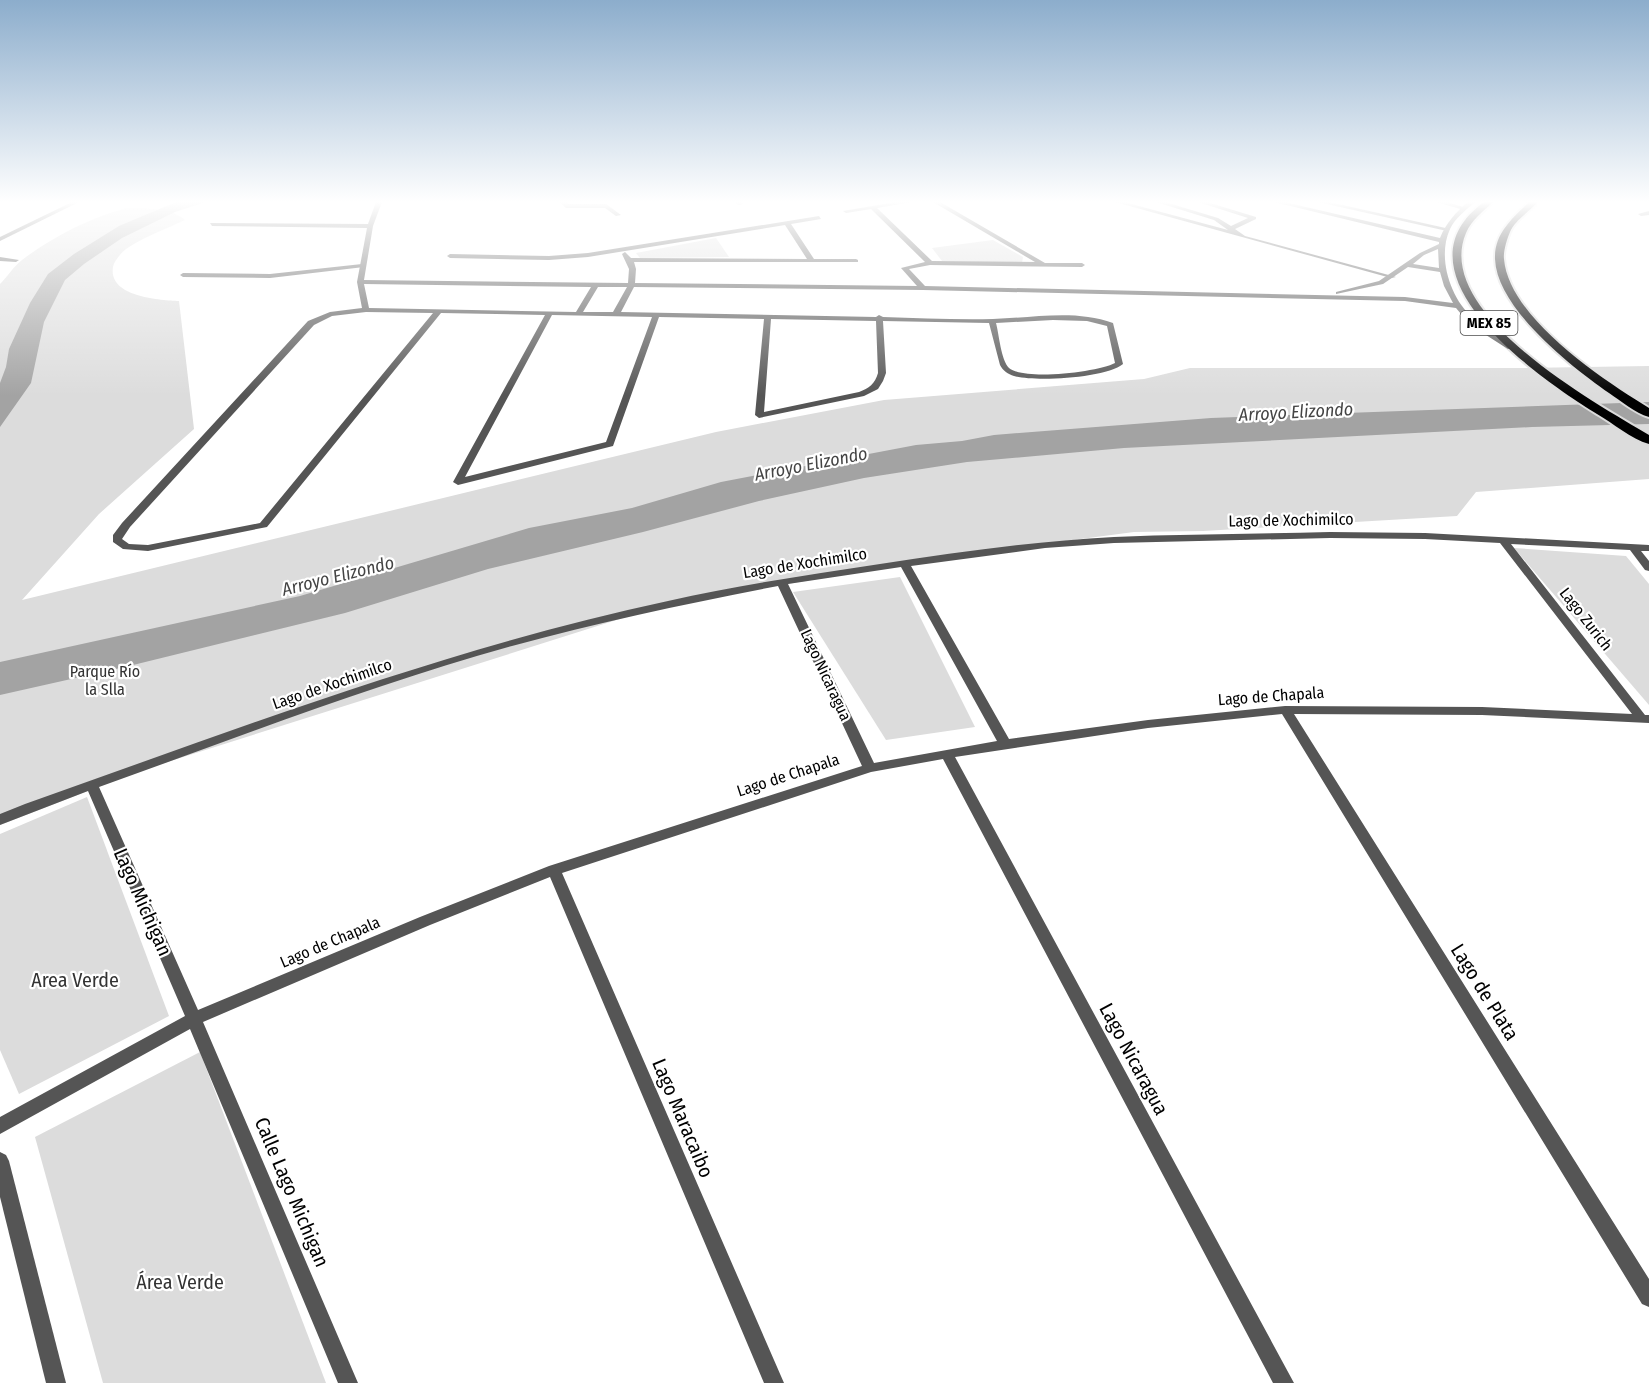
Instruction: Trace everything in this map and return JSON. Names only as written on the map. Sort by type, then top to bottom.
[{"type":"highway","name":"MEX 85","points":[[1458,267],[1471,298],[1480,312],[1511,347],[1546,375],[1649,440]]},
{"type":"highway","name":"MEX 85","points":[[1500,267],[1506,285],[1540,332],[1563,355],[1612,392],[1649,413]]},
{"type":"street","points":[[183,276],[270,276],[357,267]]},
{"type":"street","points":[[362,267],[360,282],[366,310]]},
{"type":"street","points":[[616,314],[634,284],[631,267]]},
{"type":"street","points":[[910,267],[904,269],[923,288]]},
{"type":"street","points":[[1357,267],[1393,277]]},
{"type":"street","points":[[1319,297],[1367,288],[1393,277],[1406,267]]},
{"type":"street","points":[[1418,267],[1442,270]]},
{"type":"street","points":[[1442,267],[1448,288],[1458,306],[1478,326],[1511,347]]},
{"type":"street","points":[[360,282],[923,288],[1405,299],[1458,306]]},
{"type":"street","points":[[579,313],[596,284]]},
{"type":"street","points":[[438,312],[262,525],[148,548],[127,547],[117,540],[126,525],[311,323],[330,314],[366,310],[992,321],[1085,319],[1103,321],[1111,327],[1119,364],[1114,368],[1104,370],[1030,377],[1014,375],[1003,366],[992,321]]},
{"type":"street","points":[[550,312],[458,482],[610,444],[656,315]]},
{"type":"street","points":[[768,316],[759,415],[861,394],[873,389],[881,380],[882,374],[879,318]]},
{"type":"street","name":"Lago de Xochimilco","points":[[0,820],[30,807],[362,689],[508,644],[667,604],[782,582],[1012,548],[1114,540],[1330,535],[1503,540],[1649,548]]},
{"type":"street","name":"Lago Zurich","points":[[1503,540],[1646,719]]},
{"type":"street","points":[[1633,547],[1649,568]]},
{"type":"street","points":[[905,564],[1005,744]]},
{"type":"street","name":"Lago Nicaragua","points":[[782,582],[870,768]]},
{"type":"street","name":"Lago de Chapala","points":[[0,1126],[194,1019],[554,870],[870,768],[1005,744],[1148,724],[1285,710],[1482,711],[1646,719]]},
{"type":"street","name":"Lago de Plata","points":[[1285,710],[1649,1297]]},
{"type":"street","name":"Lago Nicaragua","points":[[947,755],[1284,1383]]},
{"type":"street","name":"Lago Michigan","points":[[92,786],[194,1019]]},
{"type":"street","name":"Lago Maracaibo","points":[[554,870],[774,1383]]},
{"type":"street","name":"Calle Lago Michigan","points":[[194,1019],[348,1383]]},
{"type":"street","points":[[0,1161],[56,1383]]},
{"type":"green space","name":"Parque Río la Slla","points":[[15,267],[113,267],[114,277],[127,291],[148,298],[179,301],[194,429],[99,514],[22,600],[716,432],[884,400],[1144,379],[1190,368],[1649,366],[1649,479],[1476,492],[1457,516],[1203,531],[1134,532],[973,553],[667,604],[142,770],[0,825],[0,284]]},
{"type":"green space","points":[[1514,548],[1626,556],[1649,584],[1649,705]]},
{"type":"green space","points":[[900,577],[975,727],[886,740],[793,592]]},
{"type":"green space","name":"Area Verde","points":[[87,797],[169,1016],[19,1094],[0,1050],[0,834]]},
{"type":"green space","name":"Área Verde","points":[[200,1052],[326,1383],[103,1383],[35,1137]]},
{"type":"shaded area","points":[[58,267],[81,267],[65,280],[44,322],[31,383],[0,427],[0,383],[9,349],[30,303],[48,274]]},
{"type":"shaded area","points":[[1649,402],[1649,424],[1532,427],[1124,448],[967,462],[864,478],[759,501],[643,532],[488,569],[345,613],[0,695],[0,662],[300,596],[529,528],[632,508],[721,482],[916,445],[962,441],[994,435],[1211,418]]},
{"type":"water label","name":"Arroyo Elizondo","points":[[1296,412]]},
{"type":"water label","name":"Arroyo Elizondo","points":[[811,464]]},
{"type":"water label","name":"Arroyo Elizondo","points":[[338,576]]}]
